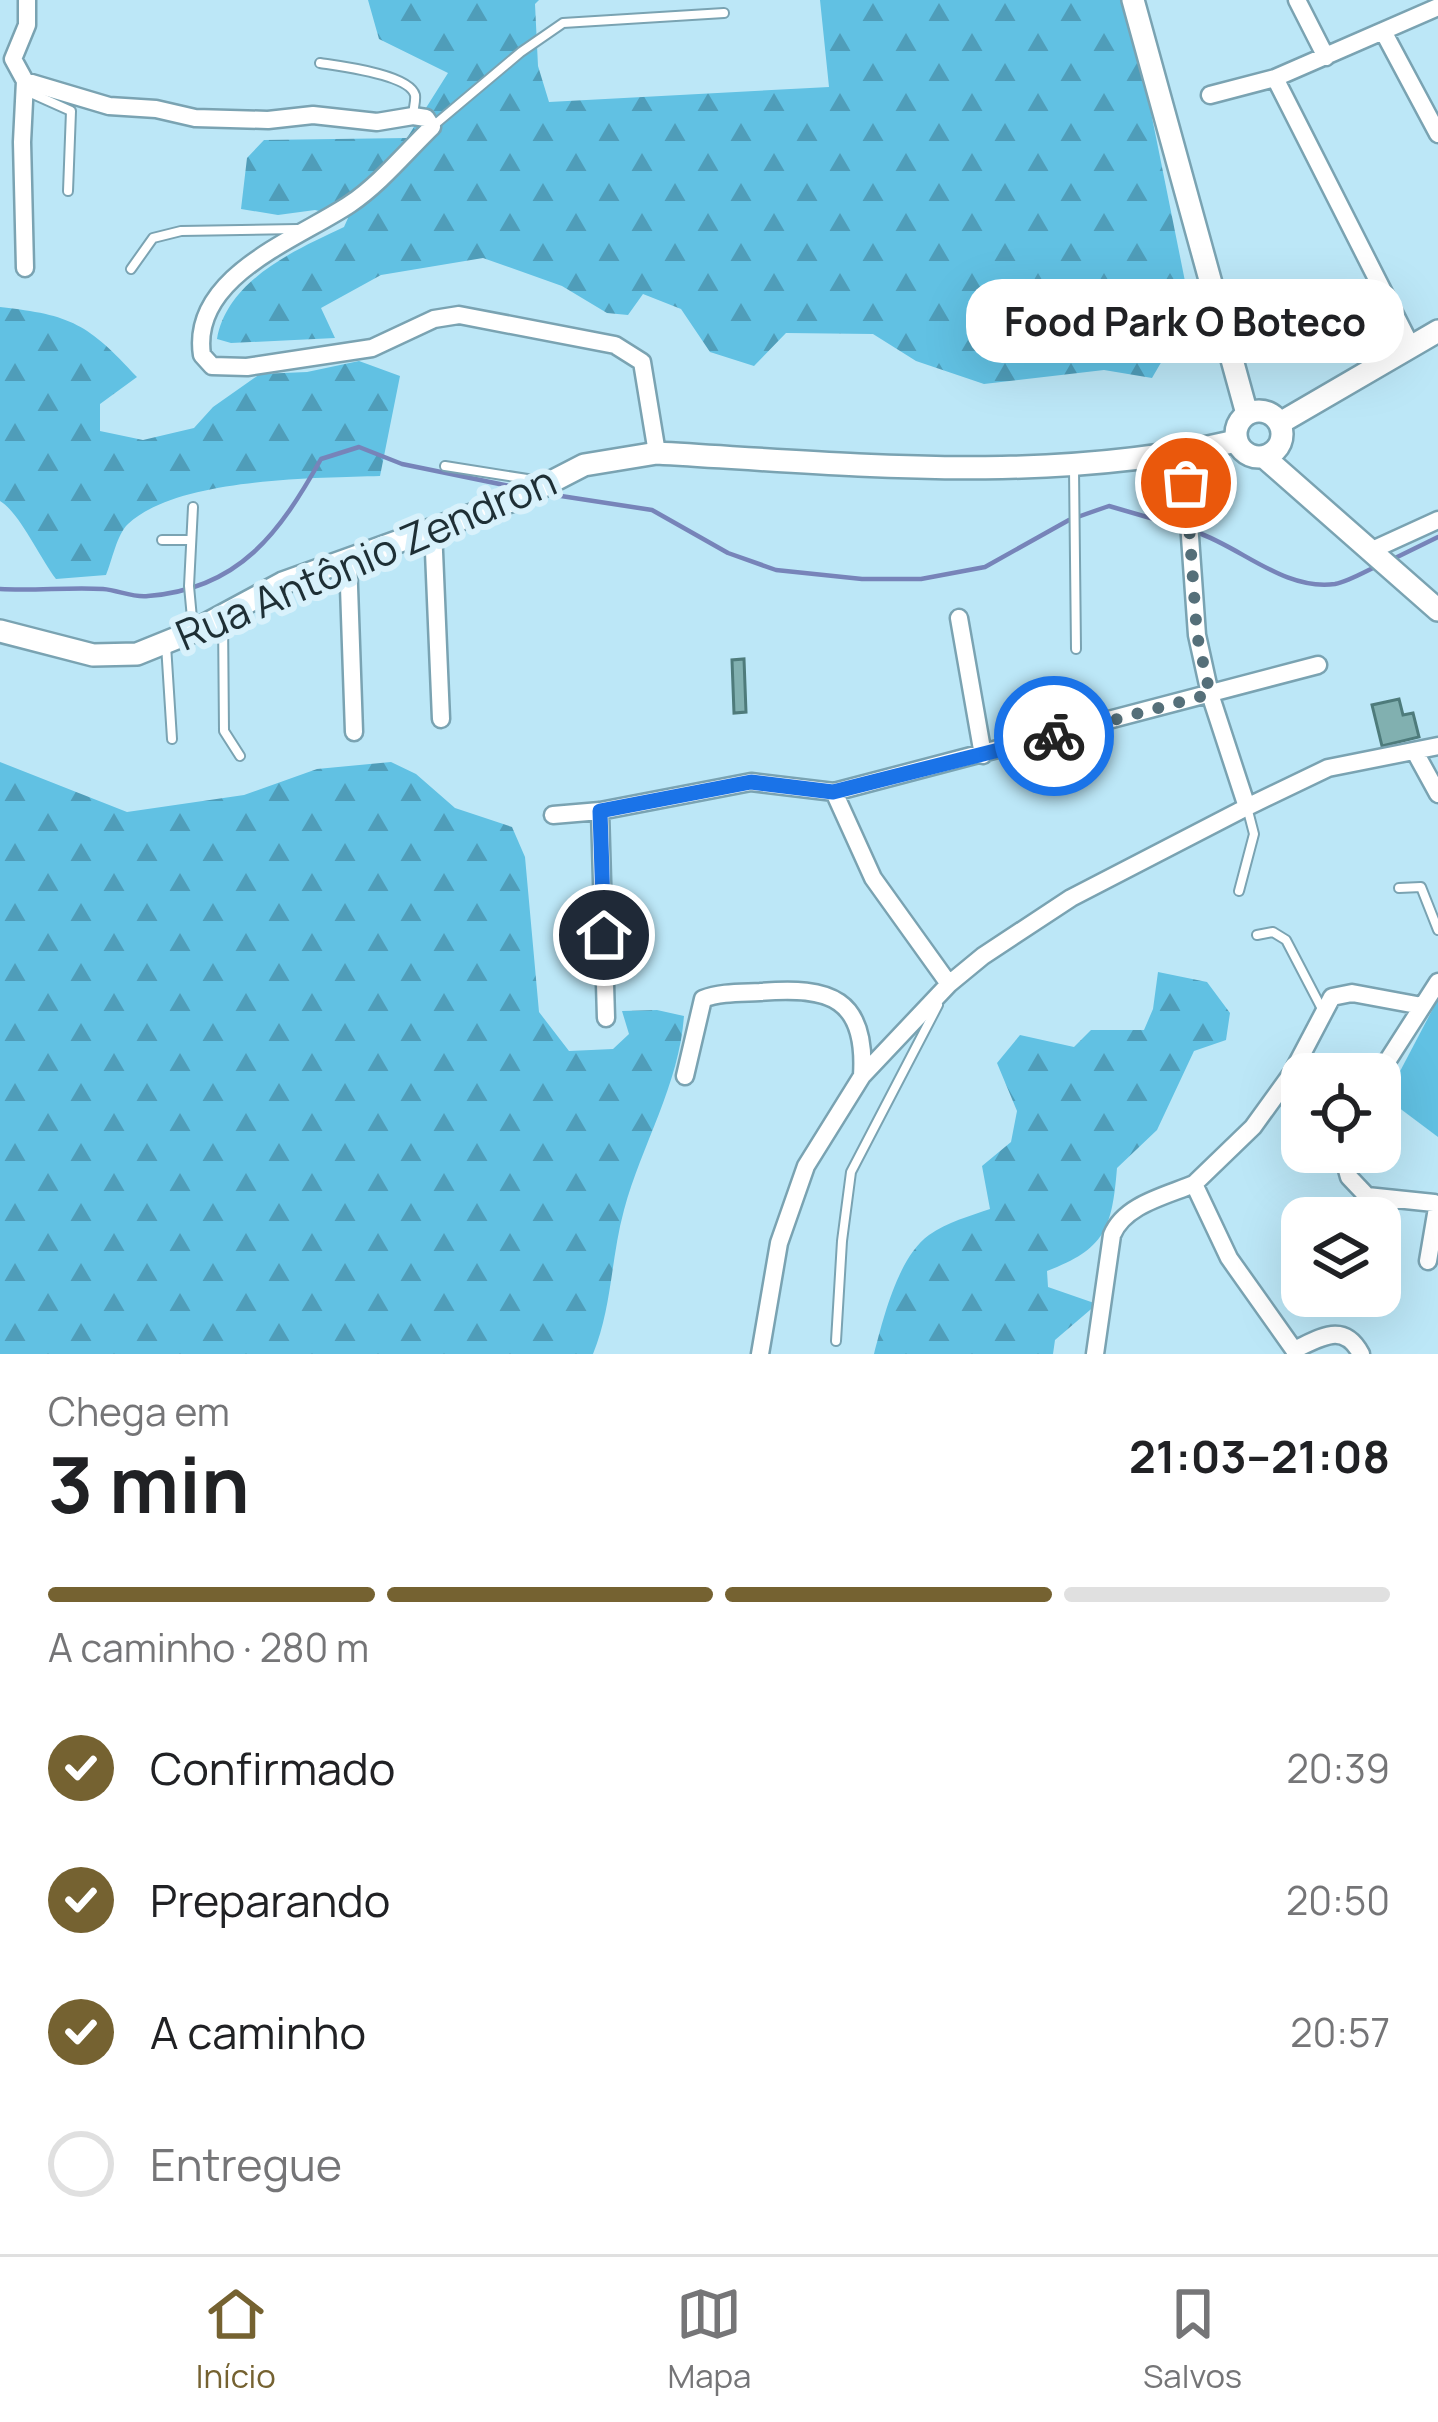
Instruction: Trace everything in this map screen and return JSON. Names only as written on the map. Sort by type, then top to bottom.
[{"type":"street","points":[[25,268],[22,80],[13,59],[26,25],[27,0]]},
{"type":"street","points":[[1133,0],[1247,414]]},
{"type":"street","points":[[1297,0],[1327,57]]},
{"type":"street","points":[[1210,94],[1275,78],[1384,34],[1431,6]]},
{"type":"street","points":[[1384,34],[1438,134]]},
{"type":"street","points":[[1275,78],[1412,348]]},
{"type":"street","points":[[22,80],[109,106],[195,118],[268,120],[313,115],[377,122],[426,118],[432,127],[352,203],[260,255],[234,276],[202,326],[202,355],[212,365],[248,368],[359,350],[434,319],[459,315],[564,332],[615,345],[642,362],[657,453]]},
{"type":"street","points":[[1280,423],[1438,331]]},
{"type":"street","points":[[1264,458],[1279,448],[1280,423],[1265,412],[1247,414],[1237,425],[1236,441],[1247,454],[1264,458],[1438,610]]},
{"type":"street","name":"Rua Antônio Zendron","points":[[0,631],[93,655],[137,654],[194,631],[283,583],[612,458],[657,453],[910,469],[1074,462],[1184,452],[1236,441]]},
{"type":"street","points":[[1184,452],[1197,635],[1210,694],[1247,807]]},
{"type":"street","points":[[1373,553],[1438,520]]},
{"type":"street","points":[[433,528],[441,719]]},
{"type":"street","points":[[348,558],[354,732]]},
{"type":"street","points":[[959,618],[983,754]]},
{"type":"street","points":[[553,815],[600,811],[751,782],[833,792],[1318,665]]},
{"type":"street","points":[[760,1354],[779,1243],[806,1166],[862,1076],[949,984],[1071,898],[1247,807],[1328,768],[1438,746]]},
{"type":"street","points":[[1414,752],[1438,794]]},
{"type":"street","points":[[833,792],[873,878],[949,984]]},
{"type":"street","points":[[600,811],[606,1018]]},
{"type":"street","points":[[1392,1053],[1438,982]]},
{"type":"street","points":[[685,1076],[704,1000],[803,989],[825,993],[843,1004],[857,1023],[864,1048],[862,1076]]},
{"type":"street","points":[[1094,1354],[1118,1222],[1194,1184],[1253,1127],[1306,1048],[1322,1009],[1338,993],[1422,1006]]},
{"type":"street","points":[[1349,1173],[1354,1186],[1367,1196],[1381,1197]]},
{"type":"street","points":[[1194,1184],[1229,1258],[1296,1352],[1329,1334],[1342,1333],[1361,1354]]},
{"type":"street","points":[[1401,1198],[1426,1199],[1437,1208],[1428,1261]]},
{"type":"lane","points":[[432,127],[520,52],[563,23],[724,13]]},
{"type":"lane","points":[[320,63],[377,73],[409,87],[415,95],[412,116]]},
{"type":"lane","points":[[22,80],[72,114],[68,190]]},
{"type":"lane","points":[[130,269],[153,238],[181,231],[304,230]]},
{"type":"lane","points":[[1074,462],[1076,649]]},
{"type":"lane","points":[[445,466],[538,489]]},
{"type":"lane","points":[[193,507],[189,586],[194,631]]},
{"type":"lane","points":[[162,540],[190,540]]},
{"type":"lane","points":[[223,615],[224,731],[240,756]]},
{"type":"lane","points":[[166,642],[172,739]]},
{"type":"lane","points":[[1239,891],[1254,834],[1247,807]]},
{"type":"lane","points":[[1399,888],[1421,886],[1438,930]]},
{"type":"lane","points":[[1257,935],[1273,932],[1286,940],[1322,1009]]},
{"type":"lane","points":[[836,1341],[851,1172],[949,984]]},
{"type":"green space","points":[[368,0],[539,0],[535,4],[538,66],[549,102],[829,87],[820,0],[1123,0],[1133,23],[1191,311],[1152,378],[1104,370],[984,384],[916,361],[873,334],[786,333],[754,366],[710,352],[681,309],[643,294],[628,315],[607,313],[562,286],[483,258],[381,275],[321,308],[335,338],[231,343],[217,339],[223,318],[249,284],[285,257],[344,227],[348,218],[315,210],[278,215],[241,209],[247,158],[264,140],[407,138],[448,73],[379,39]]},
{"type":"green space","points":[[0,307],[62,319],[105,345],[137,377],[100,404],[100,431],[143,440],[194,428],[213,407],[260,374],[307,372],[359,361],[400,376],[380,476],[248,484],[179,497],[150,509],[124,528],[106,575],[56,579],[22,525],[0,501]]},
{"type":"green space","points":[[0,762],[127,812],[244,795],[317,769],[391,762],[416,774],[455,808],[512,827],[525,857],[539,1012],[569,1051],[613,1049],[629,1034],[622,1011],[657,1010],[684,1016],[668,1090],[624,1210],[593,1354],[0,1354]]},
{"type":"green space","points":[[1158,972],[1207,982],[1230,1013],[1226,1040],[1194,1051],[1157,1130],[1117,1168],[1112,1207],[1102,1234],[1082,1254],[1047,1271],[1048,1287],[1097,1304],[1055,1340],[1053,1354],[874,1354],[893,1290],[918,1245],[943,1226],[990,1209],[982,1166],[1011,1142],[1017,1111],[997,1063],[1020,1035],[1074,1047],[1091,1030],[1144,1030],[1153,1009]]},
{"type":"green space","points":[[1438,999],[1438,1137],[1401,1109],[1401,1069]]},
{"type":"building","points":[[744,659],[746,712],[734,713],[732,660]]},
{"type":"building","points":[[1399,699],[1403,715],[1413,713],[1419,737],[1382,746],[1372,705]]},
{"type":"waterway","points":[[0,589],[103,589],[142,596],[208,582],[232,569],[273,533],[321,459],[359,447],[402,464],[519,488]]},
{"type":"waterway","points":[[548,494],[652,510],[728,553],[776,570],[862,579],[921,579],[985,567],[1069,520],[1109,506],[1185,528]]},
{"type":"waterway","points":[[1196,532],[1298,581],[1335,584],[1379,565]]},
{"type":"waterway","points":[[1389,561],[1438,537]]},
{"type":"way so far","points":[[1054,736],[1210,694],[1197,635],[1186,483]]},
{"type":"place","name":"Food Park O Boteco","points":[[1186,483]]},
{"type":"route","points":[[604,935],[600,811],[751,782],[833,792],[1054,736]]}]
